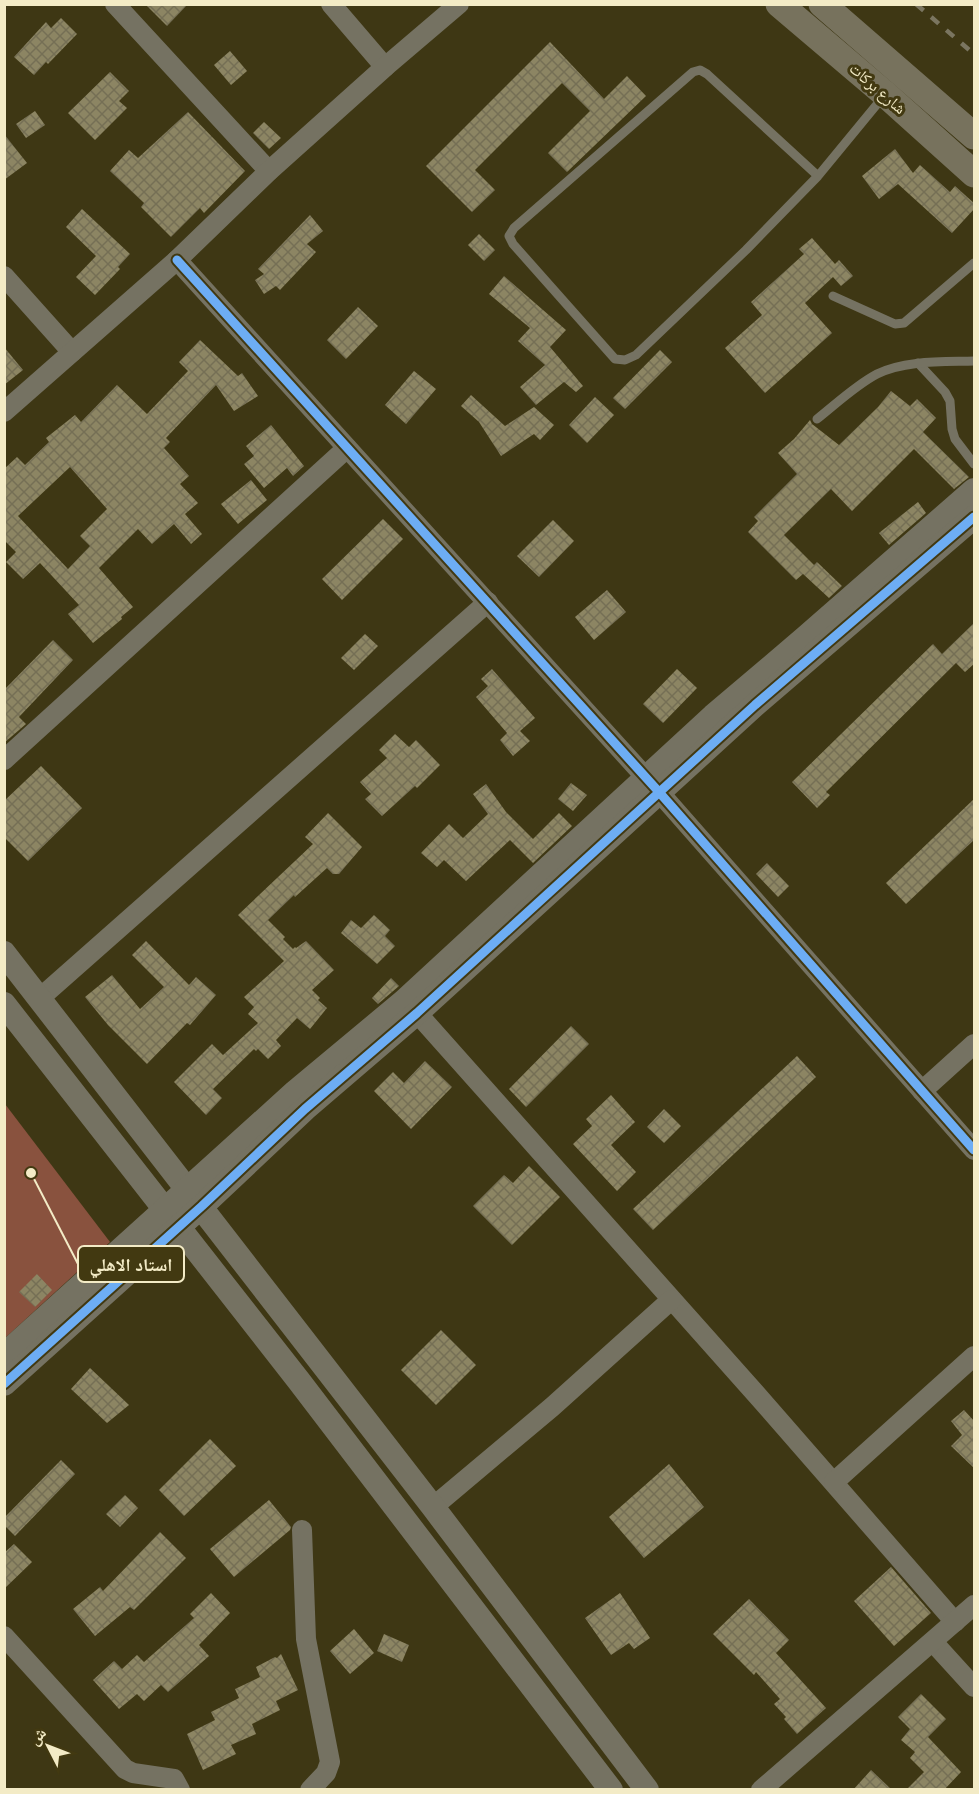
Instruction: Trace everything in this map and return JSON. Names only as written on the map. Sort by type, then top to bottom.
[{"type":"main road","name":"شارع بركات","points":[[779,4],[975,174]]},
{"type":"main road","name":"شارع بركات","points":[[822,4],[975,136]]},
{"type":"street","points":[[115,4],[269,171]]},
{"type":"street","points":[[331,4],[385,67]]},
{"type":"street","points":[[4,412],[177,260],[269,171],[459,4]]},
{"type":"street","points":[[177,260],[652,784],[975,1150]]},
{"type":"street","points":[[4,276],[72,352]]},
{"type":"street","points":[[4,760],[347,448]]},
{"type":"street","points":[[4,1384],[195,1198],[305,1109],[417,1013],[652,784],[713,716],[975,490]]},
{"type":"street","points":[[195,1198],[295,1092],[403,1002],[652,784],[755,705],[975,517]]},
{"type":"street","points":[[40,998],[488,602]]},
{"type":"street","points":[[4,952],[433,1507],[647,1790]]},
{"type":"street","points":[[4,1004],[320,1409],[611,1790]]},
{"type":"street","points":[[417,1013],[834,1482],[955,1622]]},
{"type":"street","points":[[922,1091],[975,1044]]},
{"type":"street","points":[[4,1355],[172,1219]]},
{"type":"street","points":[[433,1507],[552,1407],[671,1300]]},
{"type":"street","points":[[834,1482],[975,1356]]},
{"type":"street","points":[[302,1530],[306,1639],[330,1762],[326,1773],[310,1790]]},
{"type":"street","points":[[761,1790],[975,1605]]},
{"type":"street","points":[[4,1636],[125,1769],[133,1773],[174,1779],[180,1790]]},
{"type":"street","points":[[933,1642],[975,1687]]},
{"type":"lane","points":[[818,176],[700,70],[693,72],[514,228],[509,236],[513,244],[615,359],[625,360],[636,355],[738,258],[818,176],[885,94]]},
{"type":"lane","points":[[833,296],[895,324],[904,323],[975,263]]},
{"type":"lane","points":[[817,419],[880,373],[918,363],[975,361]]},
{"type":"lane","points":[[918,363],[945,392],[950,401],[955,439],[975,464]]},
{"type":"shaded area","points":[[5,1104],[110,1242],[5,1338]]},
{"type":"building","points":[[145,4],[188,4],[167,26]]},
{"type":"building","points":[[61,18],[77,34],[34,75],[14,57],[46,22],[51,28]]},
{"type":"building","points":[[550,42],[604,99],[627,76],[646,96],[567,172],[548,153],[590,111],[562,83],[475,170],[495,190],[472,212],[426,166]]},
{"type":"building","points":[[230,51],[247,71],[231,85],[214,65]]},
{"type":"building","points":[[110,72],[129,91],[119,101],[127,108],[95,140],[68,113]]},
{"type":"building","points":[[35,111],[45,125],[26,138],[16,124]]},
{"type":"building","points":[[188,112],[245,171],[204,213],[200,208],[171,237],[141,207],[144,203],[110,171],[129,150],[138,158]]},
{"type":"building","points":[[264,122],[281,138],[269,149],[253,133]]},
{"type":"building","points":[[4,134],[27,163],[4,180]]},
{"type":"building","points":[[895,149],[913,173],[920,165],[950,192],[955,186],[975,204],[975,208],[952,233],[898,184],[879,199],[862,176]]},
{"type":"building","points":[[82,209],[130,254],[118,267],[120,269],[95,295],[76,277],[96,256],[66,227]]},
{"type":"building","points":[[310,215],[323,231],[307,244],[316,252],[280,290],[276,286],[264,294],[255,280],[264,274],[258,269]]},
{"type":"building","points":[[479,234],[495,250],[484,261],[468,245]]},
{"type":"building","points":[[812,238],[835,264],[839,260],[853,276],[841,286],[833,277],[805,303],[832,333],[765,393],[725,348],[762,315],[751,302],[804,254],[799,249]]},
{"type":"building","points":[[504,276],[566,330],[550,347],[583,386],[576,392],[564,382],[536,405],[520,387],[545,365],[518,341],[530,328],[489,294]]},
{"type":"building","points":[[358,307],[378,326],[346,359],[327,340]]},
{"type":"building","points":[[200,340],[238,376],[242,373],[258,396],[234,411],[216,385],[166,438],[170,442],[164,448],[189,476],[180,484],[198,503],[185,514],[202,534],[191,544],[174,524],[152,544],[138,529],[99,568],[133,607],[93,643],[68,614],[79,605],[40,563],[23,579],[6,562],[16,552],[4,540],[4,469],[17,457],[25,465],[49,442],[46,438],[75,415],[81,422],[117,385],[147,414],[188,371],[179,362]],"holes":[[[70,467],[107,509],[80,536],[90,546],[68,569],[18,516]]]},
{"type":"building","points":[[4,347],[23,370],[4,385]]},
{"type":"building","points":[[660,350],[672,362],[625,409],[613,398]]},
{"type":"building","points":[[414,371],[436,389],[406,424],[385,405]]},
{"type":"building","points":[[891,391],[910,406],[917,399],[936,418],[923,432],[969,477],[954,489],[914,449],[852,511],[831,489],[784,535],[814,565],[817,562],[842,586],[829,598],[803,574],[796,580],[748,532],[758,521],[754,517],[797,474],[778,453],[810,420],[839,445]]},
{"type":"building","points":[[471,395],[505,426],[534,407],[554,425],[540,440],[534,434],[501,456],[479,422],[461,406]]},
{"type":"building","points":[[595,397],[614,415],[587,443],[569,425]]},
{"type":"building","points":[[271,425],[304,466],[293,476],[287,468],[264,488],[244,464],[254,456],[246,446]]},
{"type":"building","points":[[251,480],[267,500],[238,524],[221,504]]},
{"type":"building","points":[[918,502],[926,513],[889,545],[879,533]]},
{"type":"building","points":[[383,519],[403,539],[342,600],[322,579]]},
{"type":"building","points":[[553,520],[574,541],[539,577],[517,556]]},
{"type":"building","points":[[607,590],[626,612],[594,640],[575,617]]},
{"type":"building","points":[[975,622],[975,663],[965,672],[956,663],[826,792],[830,795],[817,808],[792,782],[933,644],[942,654]]},
{"type":"building","points":[[365,634],[378,646],[354,670],[341,658]]},
{"type":"building","points":[[53,640],[73,660],[19,717],[26,724],[4,743],[4,690]]},
{"type":"building","points":[[492,669],[535,718],[520,731],[530,741],[513,756],[500,740],[507,733],[476,697],[488,686],[481,679]]},
{"type":"building","points":[[677,669],[697,688],[663,723],[643,704]]},
{"type":"building","points":[[395,734],[409,747],[416,740],[440,765],[417,788],[415,786],[382,816],[365,799],[371,794],[360,782],[387,758],[379,750]]},
{"type":"building","points":[[41,766],[82,808],[28,861],[4,837],[4,801]]},
{"type":"building","points":[[571,783],[587,795],[573,811],[558,799]]},
{"type":"building","points":[[486,784],[506,812],[533,839],[559,813],[572,826],[533,863],[510,840],[466,881],[444,860],[437,867],[421,853],[449,824],[463,838],[488,814],[473,794]]},
{"type":"building","points":[[975,798],[975,839],[906,904],[886,883]]},
{"type":"building","points":[[328,813],[362,847],[339,874],[333,874],[327,868],[268,920],[293,949],[306,941],[334,970],[312,990],[327,1008],[310,1029],[297,1018],[276,1040],[281,1046],[268,1059],[258,1049],[256,1051],[254,1049],[213,1089],[222,1098],[206,1115],[174,1082],[212,1044],[223,1055],[258,1023],[248,1014],[254,1007],[244,997],[284,961],[238,915],[313,844],[305,837]]},
{"type":"building","points":[[767,863],[789,886],[778,897],[756,874]]},
{"type":"building","points":[[374,915],[390,930],[385,936],[395,946],[377,964],[341,933],[351,920],[361,928]]},
{"type":"building","points":[[146,941],[189,985],[196,977],[216,995],[190,1025],[187,1023],[147,1064],[108,1025],[85,997],[112,975],[140,1009],[164,987],[132,955]]},
{"type":"building","points":[[391,978],[399,986],[378,1004],[372,998]]},
{"type":"building","points":[[571,1026],[589,1044],[526,1107],[509,1089]]},
{"type":"building","points":[[797,1056],[816,1077],[653,1230],[633,1209]]},
{"type":"building","points":[[425,1061],[452,1087],[411,1129],[374,1091],[393,1072],[404,1083]]},
{"type":"building","points":[[611,1095],[635,1122],[611,1145],[636,1172],[617,1191],[573,1144],[592,1126],[586,1119]]},
{"type":"building","points":[[664,1109],[681,1126],[664,1143],[647,1127]]},
{"type":"building","points":[[529,1166],[560,1197],[512,1245],[473,1206],[504,1175],[513,1183]]},
{"type":"building","points":[[37,1274],[52,1290],[35,1307],[19,1292]]},
{"type":"building","points":[[441,1330],[476,1365],[436,1405],[401,1370]]},
{"type":"building","points":[[90,1368],[129,1405],[107,1423],[71,1389]]},
{"type":"building","points":[[964,1410],[975,1422],[975,1469],[951,1446],[962,1435],[951,1421]]},
{"type":"building","points":[[210,1439],[236,1466],[184,1516],[159,1490]]},
{"type":"building","points":[[61,1460],[75,1474],[15,1536],[4,1525],[4,1518]]},
{"type":"building","points":[[669,1464],[704,1507],[644,1558],[609,1517]]},
{"type":"building","points":[[125,1495],[138,1508],[120,1527],[106,1514]]},
{"type":"building","points":[[269,1500],[291,1527],[290,1530],[234,1577],[210,1549]]},
{"type":"building","points":[[160,1532],[186,1558],[134,1610],[130,1607],[95,1636],[73,1609],[100,1587],[103,1591]]},
{"type":"building","points":[[14,1544],[32,1562],[4,1589],[4,1553]]},
{"type":"building","points":[[891,1567],[931,1613],[894,1646],[854,1601]]},
{"type":"building","points":[[211,1593],[230,1613],[199,1645],[209,1656],[168,1692],[161,1685],[144,1701],[137,1694],[119,1709],[93,1680],[114,1661],[122,1669],[137,1655],[144,1662],[194,1618],[190,1614]]},
{"type":"building","points":[[620,1593],[650,1638],[634,1649],[629,1643],[611,1655],[585,1618]]},
{"type":"building","points":[[749,1599],[789,1640],[776,1653],[826,1708],[797,1734],[774,1704],[780,1699],[756,1672],[754,1675],[713,1634]]},
{"type":"building","points":[[354,1629],[374,1653],[350,1674],[330,1651]]},
{"type":"building","points":[[384,1634],[409,1645],[402,1662],[377,1651]]},
{"type":"building","points":[[281,1654],[298,1690],[276,1701],[280,1710],[252,1724],[256,1734],[231,1745],[236,1754],[203,1770],[187,1734],[215,1720],[211,1712],[239,1698],[235,1689],[260,1677],[256,1667]]},
{"type":"building","points":[[921,1694],[946,1719],[928,1737],[961,1772],[944,1790],[906,1790],[924,1772],[910,1758],[915,1752],[901,1740],[910,1729],[898,1717]]},
{"type":"building","points":[[871,1770],[892,1790],[853,1790]]},
{"type":"railway","points":[[916,4],[974,54]]},
{"type":"cycle path","points":[[177,260],[659,792],[974,1150]]},
{"type":"cycle path","points":[[4,1384],[202,1206],[305,1109],[417,1013],[755,705],[974,517]]},
{"type":"place","name":"استاد الاهلي","points":[[31,1173]]}]
